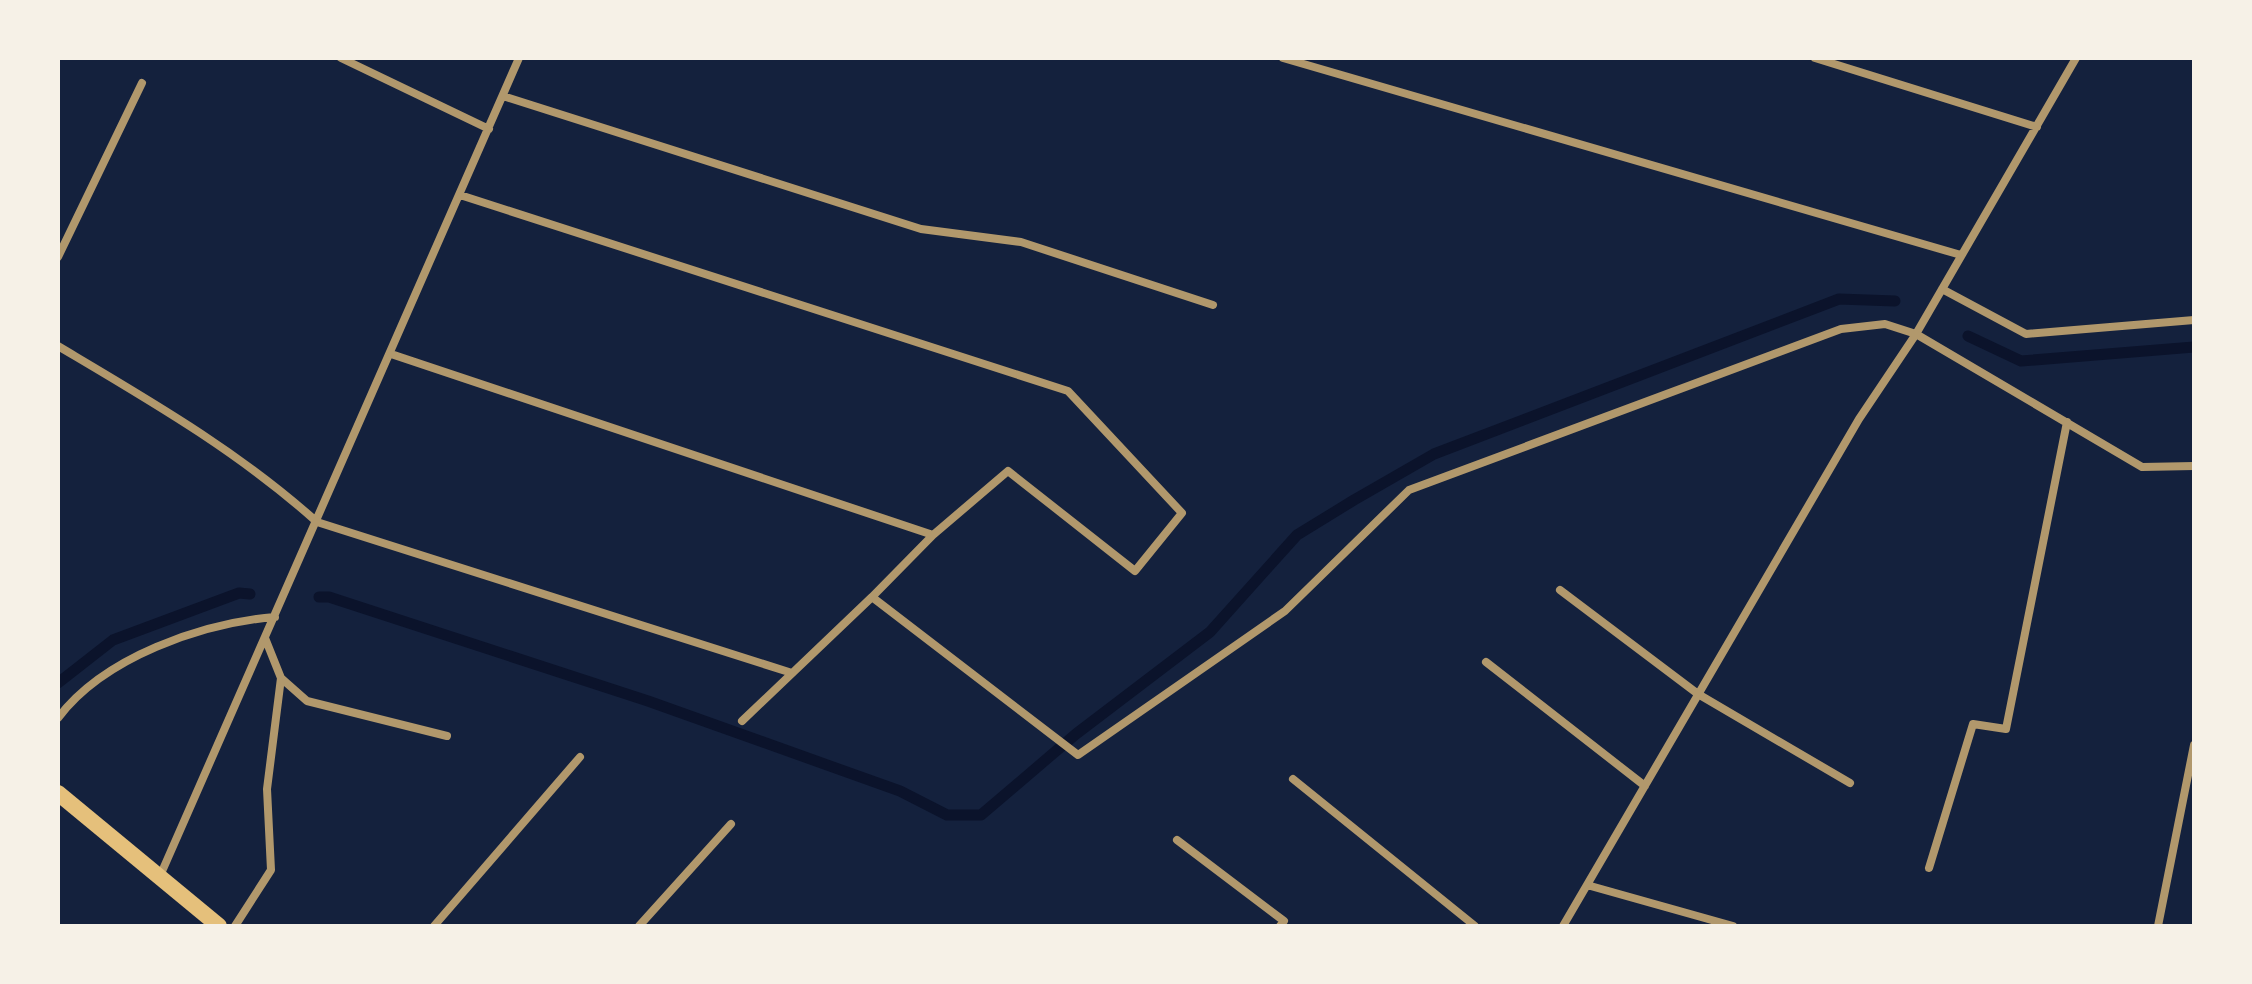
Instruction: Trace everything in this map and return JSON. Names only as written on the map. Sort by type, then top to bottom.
[{"type":"main road","points":[[58,793],[219,926]]},
{"type":"street","points":[[341,58],[489,129]]},
{"type":"street","points":[[160,876],[519,58]]},
{"type":"street","points":[[1287,58],[1961,255]]},
{"type":"street","points":[[1815,58],[2037,127]]},
{"type":"street","points":[[1563,926],[1859,419],[1916,334],[2076,58]]},
{"type":"street","points":[[58,257],[142,83]]},
{"type":"street","points":[[503,96],[921,229],[1021,242],[1213,305]]},
{"type":"street","points":[[460,195],[1068,391],[1182,513],[1135,571],[1008,471],[933,535],[742,721]]},
{"type":"street","points":[[1942,289],[2026,334],[2194,320]]},
{"type":"street","points":[[872,597],[1078,755],[1285,611],[1409,490],[1841,329],[1885,324],[1916,334],[2142,467],[2194,466]]},
{"type":"street","points":[[58,346],[200,431],[270,480],[317,522],[792,673]]},
{"type":"street","points":[[391,354],[933,535]]},
{"type":"street","points":[[1929,868],[1973,724],[2006,729],[2067,422]]},
{"type":"street","points":[[1560,590],[1698,694],[1850,783]]},
{"type":"street","points":[[58,718],[106,675],[162,644],[232,620],[275,617]]},
{"type":"street","points":[[265,638],[281,678],[307,701],[447,736]]},
{"type":"street","points":[[1486,662],[1645,786]]},
{"type":"street","points":[[235,926],[271,870],[267,789],[281,678]]},
{"type":"street","points":[[2158,926],[2194,745]]},
{"type":"street","points":[[434,926],[580,757]]},
{"type":"street","points":[[1293,779],[1475,926]]},
{"type":"street","points":[[639,926],[731,824]]},
{"type":"street","points":[[1177,840],[1284,921],[1280,926]]},
{"type":"street","points":[[1587,885],[1733,926]]},
{"type":"waterway","points":[[319,597],[329,597],[648,701],[900,791],[947,815],[981,815],[1076,734],[1210,632],[1297,535],[1434,454],[1839,299],[1895,301]]},
{"type":"waterway","points":[[1968,336],[2021,361],[2194,347]]},
{"type":"waterway","points":[[58,683],[113,640],[239,593],[250,594]]}]
